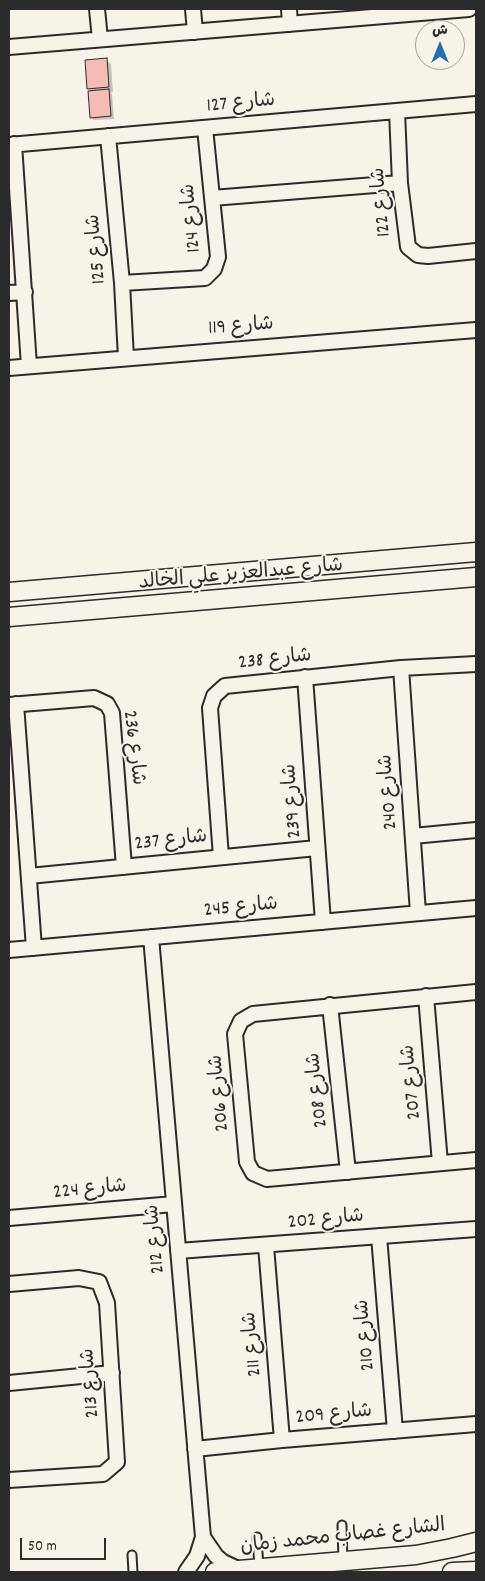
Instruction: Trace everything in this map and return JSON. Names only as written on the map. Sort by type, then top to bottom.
[{"type":"street","points":[[97,9],[100,39]]},
{"type":"street","points":[[194,9],[195,32]]},
{"type":"street","points":[[289,9],[290,24]]},
{"type":"street","points":[[9,47],[290,24],[382,12],[470,9]]},
{"type":"street","name":"شارع 127","points":[[11,145],[476,104]]},
{"type":"street","name":"شارع 122","points":[[397,111],[400,183],[408,247],[418,255],[428,256],[476,251]]},
{"type":"street","name":"شارع 124","points":[[122,283],[205,278],[214,269],[218,257],[205,128]]},
{"type":"street","name":"شارع 125","points":[[108,136],[122,283],[126,358]]},
{"type":"street","points":[[11,145],[29,366]]},
{"type":"street","points":[[212,198],[400,183]]},
{"type":"street","points":[[9,293],[24,292]]},
{"type":"street","name":"شارع 119","points":[[9,368],[476,330]]},
{"type":"street","name":"شارع عبدالعزيز علي الخالد","points":[[9,592],[476,552]]},
{"type":"street","points":[[123,608],[138,600],[157,594],[225,589],[233,583],[233,572]]},
{"type":"street","name":"شارع عبدالعزيز علي الخالد","points":[[9,617],[476,577]]},
{"type":"street","name":"شارع 238","points":[[220,857],[210,708],[214,696],[225,686],[401,668],[476,664]]},
{"type":"street","name":"شارع 240","points":[[401,668],[418,914]]},
{"type":"street","name":"شارع 239","points":[[305,677],[323,922]]},
{"type":"street","name":"شارع 236","points":[[12,704],[94,698],[107,704],[112,714],[124,867]]},
{"type":"street","points":[[12,704],[34,948]]},
{"type":"street","points":[[413,836],[476,830]]},
{"type":"street","name":"شارع 237","points":[[29,876],[317,848]]},
{"type":"street","name":"شارع 245","points":[[9,950],[476,908]]},
{"type":"street","name":"شارع 212","points":[[152,937],[203,1537],[197,1556],[186,1572]]},
{"type":"street","name":"شارع 206","points":[[476,992],[252,1014],[241,1021],[235,1034],[247,1162],[253,1173],[267,1179],[476,1160]]},
{"type":"street","name":"شارع 207","points":[[426,996],[440,1163]]},
{"type":"street","name":"شارع 208","points":[[330,1005],[348,1172]]},
{"type":"street","name":"شارع 224","points":[[9,1218],[174,1204]]},
{"type":"street","name":"شارع 202","points":[[178,1252],[476,1229]]},
{"type":"street","name":"شارع 210","points":[[379,1236],[395,1431]]},
{"type":"street","name":"شارع 211","points":[[266,1246],[282,1440]]},
{"type":"street","name":"شارع 213","points":[[9,1284],[79,1278],[99,1282],[107,1303],[117,1462],[103,1474],[9,1480]]},
{"type":"street","points":[[9,1383],[112,1373]]},
{"type":"street","name":"شارع 209","points":[[196,1449],[476,1424]]},
{"type":"street","points":[[203,1537],[216,1556],[223,1562],[240,1570]]},
{"type":"street","name":"الشارع غصاب محمد زمان","points":[[214,1572],[416,1555],[476,1542]]},
{"type":"street","points":[[452,1572],[476,1571]]},
{"type":"lane","points":[[342,1525],[344,1562]]},
{"type":"lane","points":[[257,1537],[259,1569]]},
{"type":"lane","points":[[132,1555],[133,1572]]},
{"type":"building","points":[[107,58],[109,87],[87,89],[85,60]]},
{"type":"building","points":[[109,89],[111,116],[90,118],[88,91]]}]
